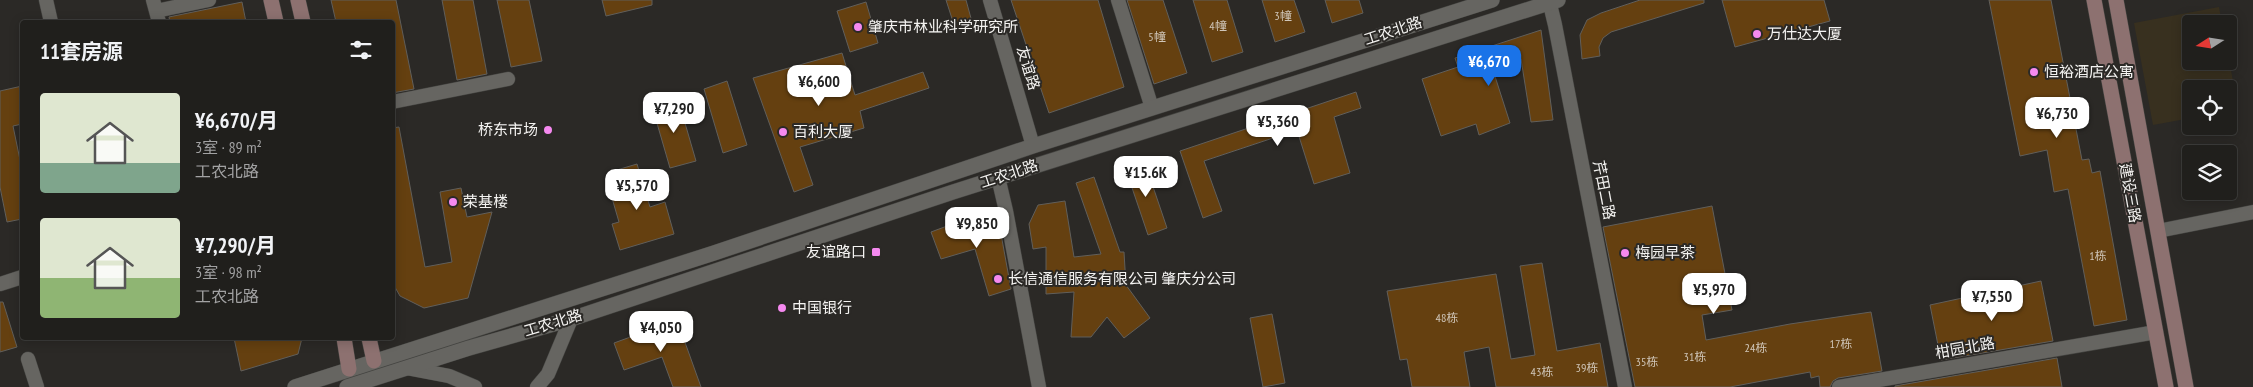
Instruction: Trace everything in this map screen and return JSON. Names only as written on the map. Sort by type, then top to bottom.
[{"type":"main road","points":[[271,0],[276,20]]},
{"type":"main road","points":[[298,0],[303,20]]},
{"type":"main road","name":"建设三路","points":[[2094,0],[2166,387]]},
{"type":"main road","name":"建设三路","points":[[2116,0],[2186,387]]},
{"type":"main road","points":[[344,340],[349,369]]},
{"type":"main road","points":[[369,340],[374,361]]},
{"type":"street","points":[[46,0],[51,20]]},
{"type":"street","points":[[156,11],[209,0]]},
{"type":"street","name":"友谊路","points":[[990,0],[1033,146]]},
{"type":"street","points":[[1118,0],[1152,108]]},
{"type":"street","name":"工农北路","points":[[295,387],[714,253],[1033,146],[1492,0]]},
{"type":"street","name":"工农北路","points":[[347,387],[571,319],[998,177],[1552,1]]},
{"type":"street","name":"芹田二路","points":[[1552,1],[1625,387]]},
{"type":"street","points":[[395,101],[508,79]]},
{"type":"street","points":[[998,177],[1039,387]]},
{"type":"street","points":[[2158,231],[2253,212]]},
{"type":"street","points":[[0,284],[20,278]]},
{"type":"street","points":[[537,387],[548,374],[571,319]]},
{"type":"street","name":"柑园北路","points":[[1839,387],[2156,332]]},
{"type":"street","points":[[28,359],[36,387]]},
{"type":"street","points":[[407,368],[449,376],[475,387]]},
{"type":"shaded area","points":[[2219,7],[2220,15],[2182,15],[2182,70],[2231,70],[2233,80],[2182,80],[2182,120],[2153,125],[2134,23]]},
{"type":"building","points":[[331,0],[396,0],[414,89],[395,92],[395,20],[336,20]]},
{"type":"building","points":[[442,0],[473,0],[487,74],[457,80]]},
{"type":"building","points":[[497,0],[529,0],[542,61],[511,67]]},
{"type":"building","points":[[602,0],[652,0],[652,5],[606,16]]},
{"type":"building","points":[[946,0],[966,0],[972,22],[955,28]]},
{"type":"building","points":[[1011,0],[1098,0],[1124,87],[1049,113]]},
{"type":"building","points":[[1127,0],[1163,0],[1187,73],[1154,84]]},
{"type":"building","points":[[1193,0],[1227,0],[1243,52],[1212,62]]},
{"type":"building","points":[[1262,0],[1294,0],[1305,32],[1275,42]]},
{"type":"building","points":[[1325,0],[1359,0],[1363,13],[1332,23]]},
{"type":"building","points":[[1640,0],[1704,0],[1704,3],[1611,32],[1603,38],[1599,47],[1600,56],[1582,59],[1580,35],[1587,20],[1601,13]]},
{"type":"building","name":"万仕达大厦","points":[[1722,0],[1824,0],[1830,21],[1735,47]]},
{"type":"building","points":[[1989,0],[2051,0],[2082,160],[2089,159],[2092,173],[2100,171],[2127,320],[2094,326],[2068,189],[2054,192],[2047,150],[2020,156]]},
{"type":"building","points":[[242,2],[246,20],[170,20],[169,17]]},
{"type":"building","name":"肇庆市林业科学研究所","points":[[866,2],[878,43],[850,52],[837,11]]},
{"type":"building","points":[[1541,30],[1553,120],[1531,122],[1521,59],[1492,67],[1510,123],[1479,135],[1476,124],[1441,136],[1422,79],[1458,67],[1455,58]]},
{"type":"building","points":[[842,53],[855,95],[923,72],[929,88],[860,111],[864,128],[800,147],[813,185],[794,192],[753,78]]},
{"type":"building","points":[[727,81],[747,145],[723,153],[704,89]]},
{"type":"building","points":[[20,86],[20,124],[13,126],[20,160],[20,219],[7,222],[0,187],[0,91]]},
{"type":"building","points":[[1356,92],[1361,108],[1334,117],[1350,173],[1314,184],[1297,130],[1204,161],[1222,211],[1203,218],[1180,151]]},
{"type":"building","points":[[678,99],[696,161],[670,168],[652,106]]},
{"type":"building","name":"荣基楼","points":[[399,127],[425,267],[452,262],[440,192],[461,188],[467,217],[492,212],[468,298],[424,308],[400,296],[395,287],[395,128]]},
{"type":"building","points":[[1144,160],[1167,228],[1148,235],[1125,167]]},
{"type":"building","points":[[637,164],[650,207],[665,202],[674,234],[620,250],[612,224],[619,222],[612,198],[617,196],[610,172]]},
{"type":"building","points":[[1094,177],[1120,252],[1124,252],[1126,285],[1150,318],[1124,338],[1107,317],[1091,337],[1071,337],[1074,292],[1046,294],[1046,247],[1033,249],[1029,224],[1038,205],[1065,201],[1074,257],[1101,254],[1076,183]]},
{"type":"building","points":[[1712,206],[1732,310],[1702,315],[1706,340],[1790,324],[1871,312],[1882,371],[1838,378],[1833,381],[1830,387],[1820,387],[1819,376],[1811,378],[1810,372],[1730,387],[1635,387],[1603,227]]},
{"type":"building","points":[[974,216],[991,218],[1001,234],[1011,289],[989,296],[975,249],[941,259],[931,232]]},
{"type":"building","points":[[1542,263],[1557,351],[1600,343],[1608,387],[1496,387],[1489,347],[1464,352],[1470,387],[1412,387],[1407,359],[1400,360],[1387,291],[1496,274],[1511,359],[1535,355],[1520,266]]},
{"type":"building","points":[[2041,281],[2053,341],[1941,360],[1930,305]]},
{"type":"building","points":[[0,302],[3,302],[17,347],[0,352]]},
{"type":"building","points":[[1272,314],[1285,383],[1263,387],[1250,318]]},
{"type":"building","points":[[677,320],[701,387],[673,387],[662,357],[624,370],[614,343]]},
{"type":"building","points":[[234,340],[302,340],[298,354],[241,371]]},
{"type":"building","points":[[2057,358],[2062,387],[1895,387],[1895,386]]},
{"type":"place","name":"肇庆市林业科学研究所","points":[[858,27]]},
{"type":"place","name":"万仕达大厦","points":[[1757,34]]},
{"type":"place","name":"恒裕酒店公寓","points":[[2034,72]]},
{"type":"place","name":"桥东市场","points":[[548,130]]},
{"type":"place","name":"百利大厦","points":[[783,132]]},
{"type":"place","name":"荣基楼","points":[[453,202]]},
{"type":"place","name":"友谊路口","points":[[876,252]]},
{"type":"place","name":"梅园早茶","points":[[1625,253]]},
{"type":"place","name":"长信通信服务有限公司 肇庆分公司","points":[[998,279]]},
{"type":"place","name":"中国银行","points":[[782,308]]}]
